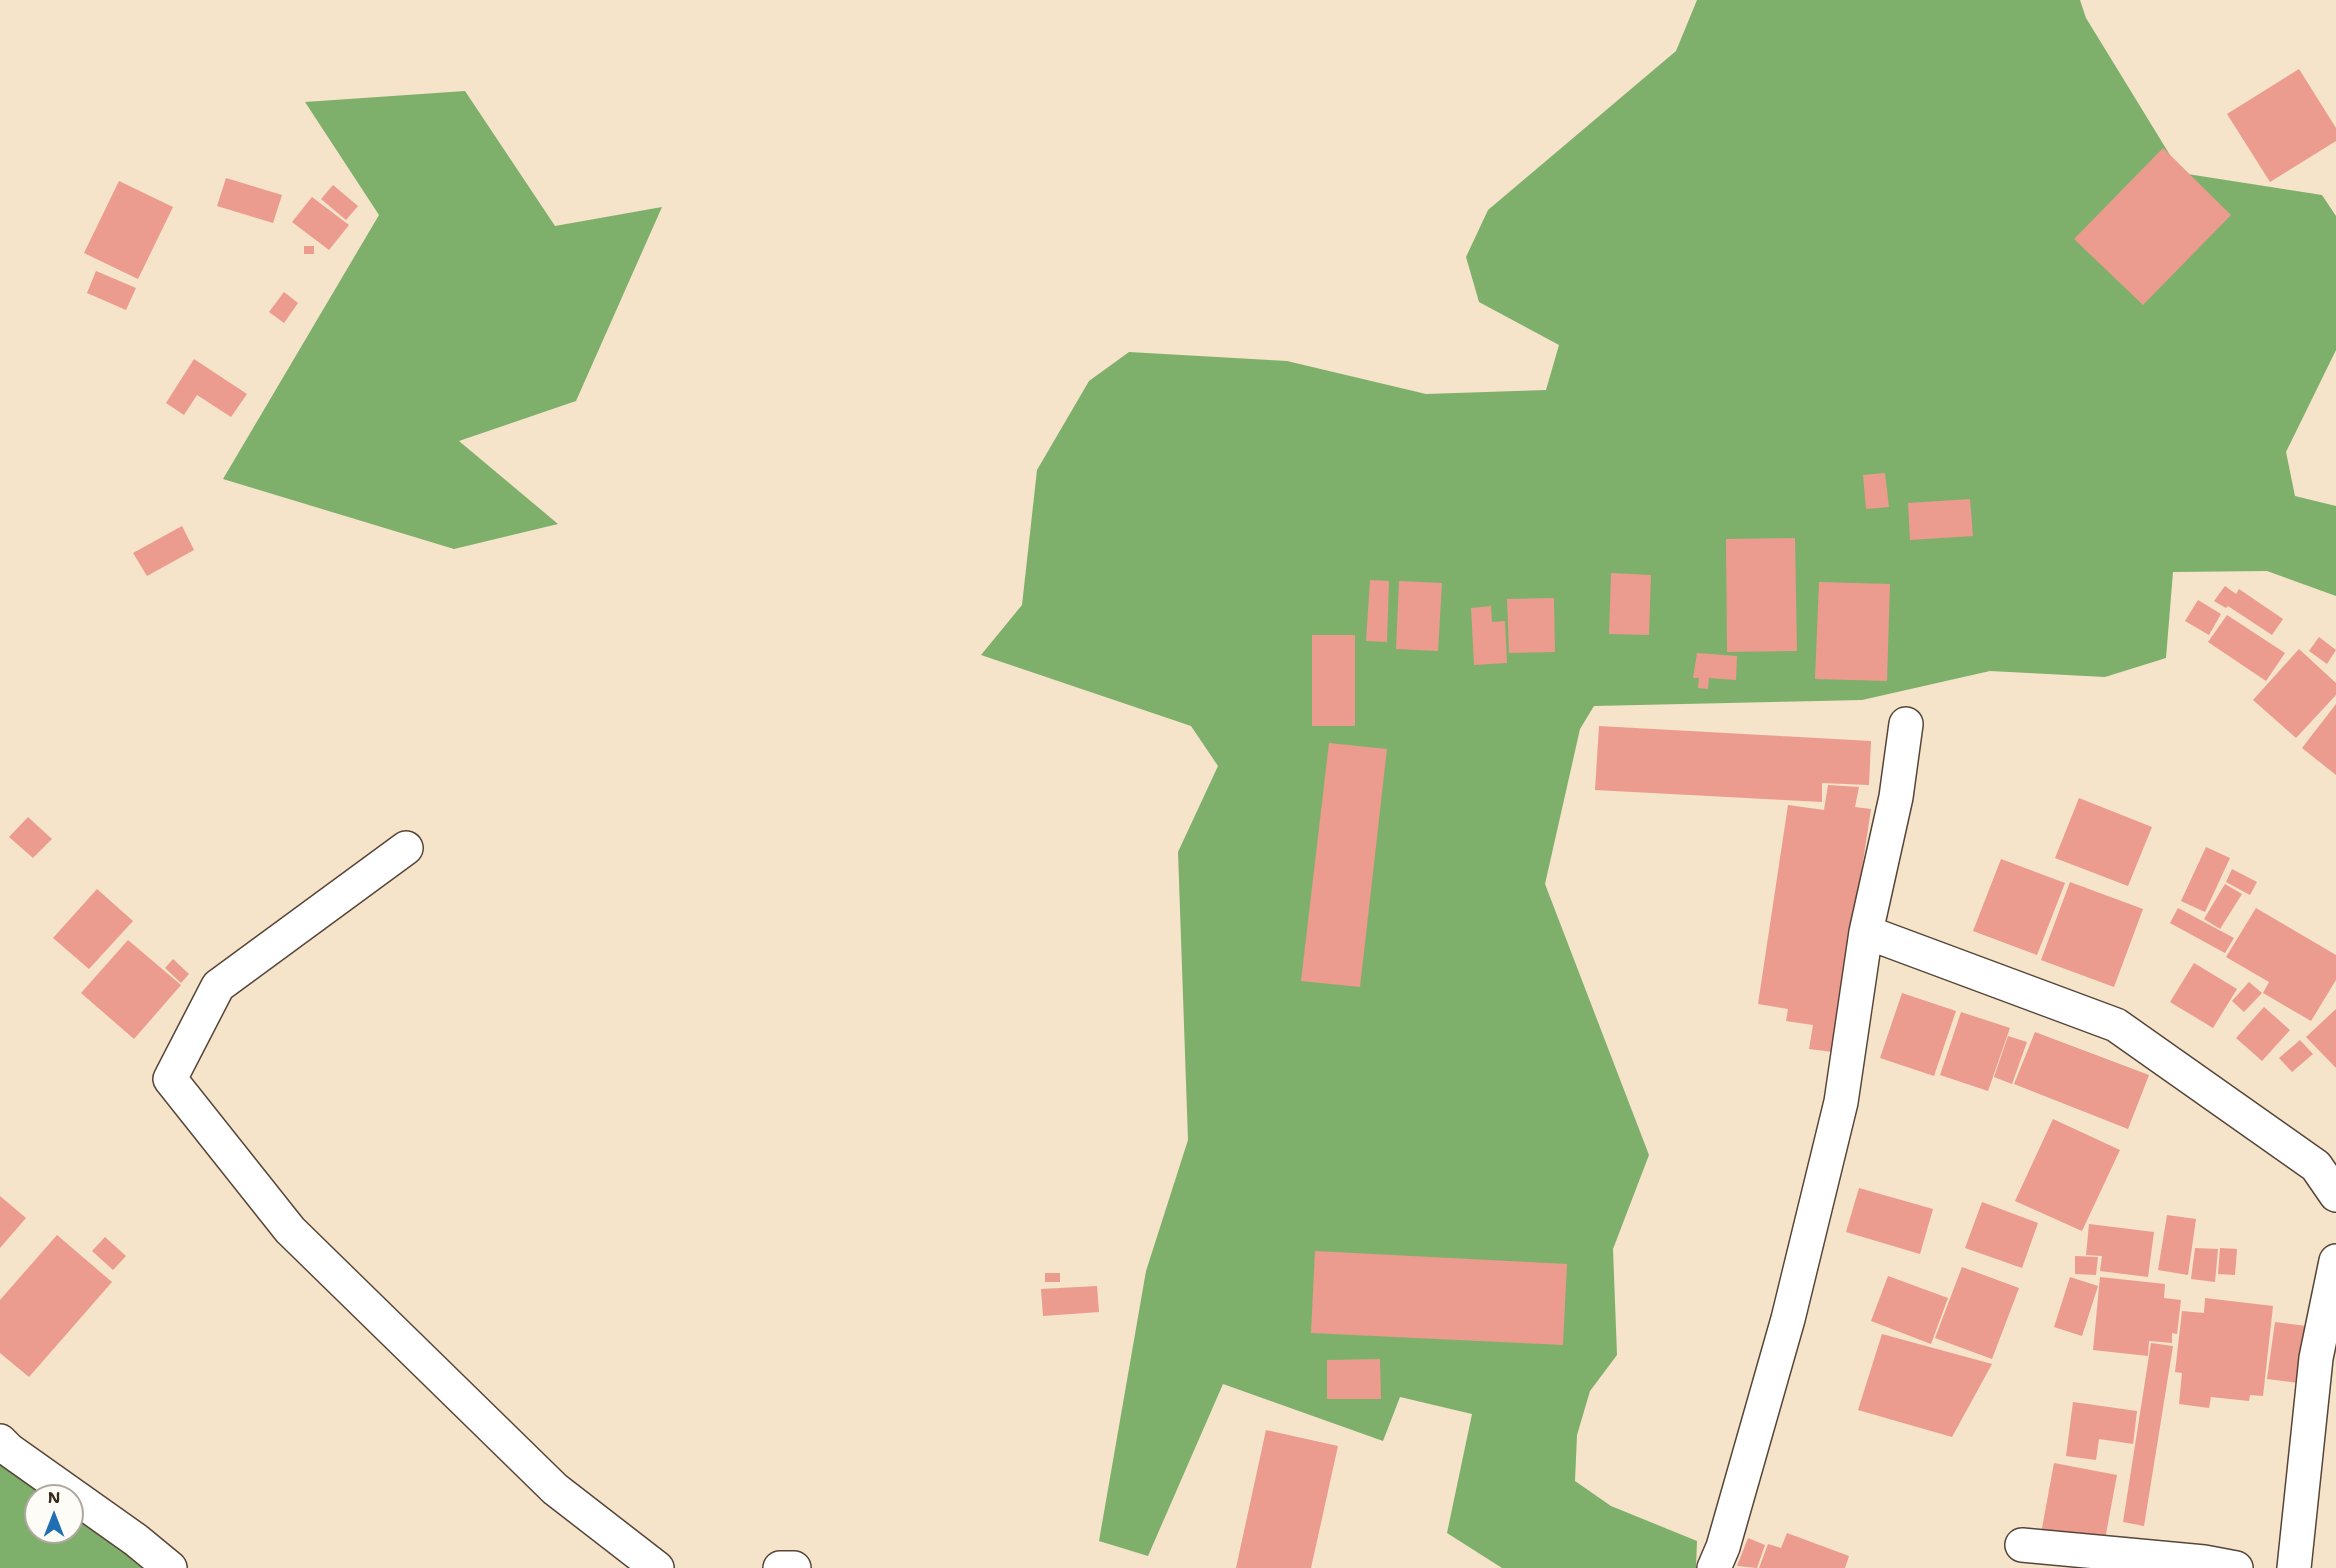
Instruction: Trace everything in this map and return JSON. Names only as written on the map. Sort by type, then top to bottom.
[{"type":"street","points":[[1714,1568],[1723,1547],[1788,1319],[1841,1102],[1866,932],[1896,797],[1906,724]]},
{"type":"street","points":[[406,848],[218,986],[170,1079],[290,1230],[555,1489],[657,1568]]},
{"type":"street","points":[[1866,932],[2116,1025],[2316,1166],[2336,1195]]},
{"type":"street","points":[[2294,1568],[2316,1358],[2336,1261]]},
{"type":"street","points":[[0,1441],[9,1450],[136,1540],[170,1568]]},
{"type":"street","points":[[2022,1545],[2204,1562],[2236,1568]]},
{"type":"street","points":[[780,1568],[794,1568]]},
{"type":"green space","points":[[1697,0],[2080,0],[2086,18],[2181,173],[2322,195],[2336,216],[2336,350],[2286,452],[2295,496],[2336,506],[2336,596],[2267,571],[2173,572],[2166,658],[2105,677],[1990,671],[1862,700],[1594,706],[1580,729],[1545,884],[1649,1155],[1613,1249],[1617,1355],[1590,1391],[1577,1435],[1575,1481],[1611,1506],[1697,1541],[1696,1568],[1502,1568],[1447,1533],[1472,1414],[1400,1397],[1383,1441],[1223,1384],[1148,1556],[1099,1541],[1146,1271],[1188,1140],[1178,852],[1218,766],[1191,726],[981,655],[1022,605],[1037,470],[1089,381],[1129,352],[1287,361],[1426,394],[1546,390],[1559,345],[1479,302],[1466,257],[1488,210],[1676,51]]},
{"type":"green space","points":[[465,91],[555,226],[662,207],[576,401],[459,441],[558,524],[454,549],[223,479],[379,215],[305,102]]},
{"type":"green space","points":[[0,1465],[28,1484],[24,1484],[24,1544],[84,1544],[84,1521],[165,1568],[0,1568]]},
{"type":"building","points":[[2299,69],[2336,128],[2336,141],[2270,182],[2227,114]]},
{"type":"building","points":[[2163,148],[2231,215],[2143,305],[2074,239]]},
{"type":"building","points":[[226,178],[282,195],[273,223],[217,206]]},
{"type":"building","points":[[119,181],[173,207],[138,279],[84,253]]},
{"type":"building","points":[[333,185],[358,206],[346,220],[321,199]]},
{"type":"building","points":[[312,197],[349,225],[329,250],[292,222]]},
{"type":"building","points":[[304,246],[314,246],[314,254],[304,254]]},
{"type":"building","points":[[96,271],[136,288],[126,310],[87,293]]},
{"type":"building","points":[[284,292],[298,303],[284,323],[269,312]]},
{"type":"building","points":[[194,359],[247,394],[231,417],[197,395],[184,415],[166,403]]},
{"type":"building","points":[[1885,473],[1889,507],[1866,509],[1863,475]]},
{"type":"building","points":[[1970,499],[1973,536],[1910,540],[1908,503]]},
{"type":"building","points":[[182,526],[194,550],[147,576],[133,553]]},
{"type":"building","points":[[1795,538],[1797,651],[1727,652],[1726,539]]},
{"type":"building","points":[[1611,573],[1651,575],[1649,635],[1609,634]]},
{"type":"building","points":[[1370,580],[1389,581],[1387,642],[1366,641]]},
{"type":"building","points":[[1399,581],[1442,583],[1438,651],[1396,649]]},
{"type":"building","points":[[1819,582],[1890,584],[1887,681],[1815,679]]},
{"type":"building","points":[[2225,586],[2236,594],[2239,589],[2283,619],[2272,635],[2228,606],[2226,608],[2214,601]]},
{"type":"building","points":[[1554,598],[1555,652],[1509,653],[1507,599]]},
{"type":"building","points":[[2198,600],[2221,614],[2209,635],[2185,621]]},
{"type":"building","points":[[1491,606],[1492,622],[1505,621],[1507,663],[1474,665],[1471,608]]},
{"type":"building","points":[[2227,615],[2285,653],[2266,681],[2208,642]]},
{"type":"building","points":[[1312,635],[1355,635],[1355,726],[1312,726]]},
{"type":"building","points":[[2319,637],[2336,650],[2327,664],[2309,651]]},
{"type":"building","points":[[2299,649],[2336,683],[2336,695],[2296,738],[2253,700]]},
{"type":"building","points":[[1697,653],[1737,656],[1736,680],[1709,678],[1708,689],[1698,688],[1699,678],[1693,678]]},
{"type":"building","points":[[2336,704],[2336,775],[2302,748]]},
{"type":"building","points":[[1599,726],[1871,741],[1869,785],[1822,783],[1822,802],[1595,790]]},
{"type":"building","points":[[1329,743],[1387,749],[1360,987],[1301,981]]},
{"type":"building","points":[[1828,785],[1859,787],[1855,807],[1871,809],[1852,934],[1841,1053],[1809,1049],[1813,1025],[1786,1021],[1788,1009],[1758,1004],[1788,805],[1824,810]]},
{"type":"building","points":[[2079,798],[2152,827],[2128,886],[2055,858]]},
{"type":"building","points":[[28,817],[52,839],[33,858],[9,837]]},
{"type":"building","points":[[2206,847],[2230,858],[2205,912],[2181,901]]},
{"type":"building","points":[[2001,859],[2065,883],[2037,955],[1973,931]]},
{"type":"building","points":[[2232,869],[2257,882],[2250,895],[2226,882]]},
{"type":"building","points":[[2070,882],[2143,909],[2114,987],[2041,960]]},
{"type":"building","points":[[2225,884],[2242,894],[2220,929],[2204,919]]},
{"type":"building","points":[[97,889],[133,921],[89,969],[53,938]]},
{"type":"building","points":[[2178,908],[2234,938],[2225,953],[2170,923]]},
{"type":"building","points":[[2256,908],[2336,955],[2336,980],[2311,1021],[2263,993],[2269,982],[2226,957]]},
{"type":"building","points":[[128,940],[181,985],[134,1039],[81,993]]},
{"type":"building","points":[[173,959],[189,974],[181,983],[165,968]]},
{"type":"building","points":[[2194,963],[2237,989],[2213,1028],[2170,1002]]},
{"type":"building","points":[[2249,982],[2262,993],[2244,1012],[2232,1001]]},
{"type":"building","points":[[1902,993],[1956,1011],[1934,1076],[1880,1058]]},
{"type":"building","points":[[2264,1007],[2290,1030],[2262,1061],[2236,1038]]},
{"type":"building","points":[[2336,1009],[2336,1068],[2306,1037]]},
{"type":"building","points":[[1961,1012],[2010,1028],[1988,1091],[1940,1075]]},
{"type":"building","points":[[2035,1032],[2149,1075],[2128,1129],[2014,1084]]},
{"type":"building","points":[[2008,1036],[2027,1042],[2012,1084],[1994,1077]]},
{"type":"building","points":[[2300,1040],[2313,1054],[2292,1072],[2279,1058]]},
{"type":"building","points":[[2053,1119],[2120,1150],[2082,1231],[2015,1201]]},
{"type":"building","points":[[1859,1188],[1933,1209],[1920,1254],[1846,1232]]},
{"type":"building","points":[[0,1196],[26,1218],[0,1248]]},
{"type":"building","points":[[1982,1202],[2038,1223],[2022,1268],[1965,1248]]},
{"type":"building","points":[[2167,1215],[2196,1219],[2188,1275],[2158,1270]]},
{"type":"building","points":[[2089,1224],[2154,1232],[2148,1277],[2100,1271],[2102,1256],[2086,1255]]},
{"type":"building","points":[[57,1235],[112,1282],[29,1377],[0,1353],[0,1300]]},
{"type":"building","points":[[105,1237],[126,1256],[113,1270],[92,1251]]},
{"type":"building","points":[[2195,1248],[2218,1249],[2215,1282],[2191,1279]]},
{"type":"building","points":[[2220,1248],[2237,1249],[2235,1275],[2218,1274]]},
{"type":"building","points":[[1315,1251],[1567,1264],[1563,1345],[1311,1333]]},
{"type":"building","points":[[2075,1256],[2098,1257],[2096,1275],[2075,1274]]},
{"type":"building","points":[[1962,1267],[2019,1288],[1992,1359],[1935,1338]]},
{"type":"building","points":[[1045,1273],[1060,1273],[1060,1282],[1045,1282]]},
{"type":"building","points":[[1888,1276],[1948,1298],[1931,1344],[1871,1321]]},
{"type":"building","points":[[2070,1277],[2098,1286],[2082,1336],[2054,1327]]},
{"type":"building","points":[[2100,1277],[2165,1284],[2164,1298],[2181,1300],[2177,1334],[2172,1333],[2172,1343],[2149,1341],[2148,1356],[2093,1350]]},
{"type":"building","points":[[1097,1286],[1099,1312],[1043,1316],[1041,1289]]},
{"type":"building","points":[[2205,1298],[2273,1306],[2263,1396],[2250,1395],[2249,1401],[2211,1397],[2209,1408],[2179,1404],[2182,1373],[2175,1372],[2182,1311],[2204,1313]]},
{"type":"building","points":[[2275,1322],[2306,1326],[2299,1383],[2267,1379]]},
{"type":"building","points":[[1882,1334],[1992,1364],[1952,1437],[1858,1410]]},
{"type":"building","points":[[2151,1343],[2173,1346],[2144,1526],[2123,1522]]},
{"type":"building","points":[[1380,1359],[1381,1399],[1327,1399],[1327,1360]]},
{"type":"building","points":[[2073,1402],[2137,1411],[2133,1444],[2099,1439],[2096,1460],[2066,1456]]},
{"type":"building","points":[[1266,1430],[1338,1446],[1311,1568],[1236,1568]]},
{"type":"building","points":[[2054,1463],[2117,1475],[2103,1550],[2040,1539]]},
{"type":"building","points":[[1787,1533],[1849,1556],[1845,1568],[1759,1568],[1768,1544],[1781,1548]]},
{"type":"building","points":[[1748,1538],[1765,1545],[1757,1568],[1737,1566]]}]
